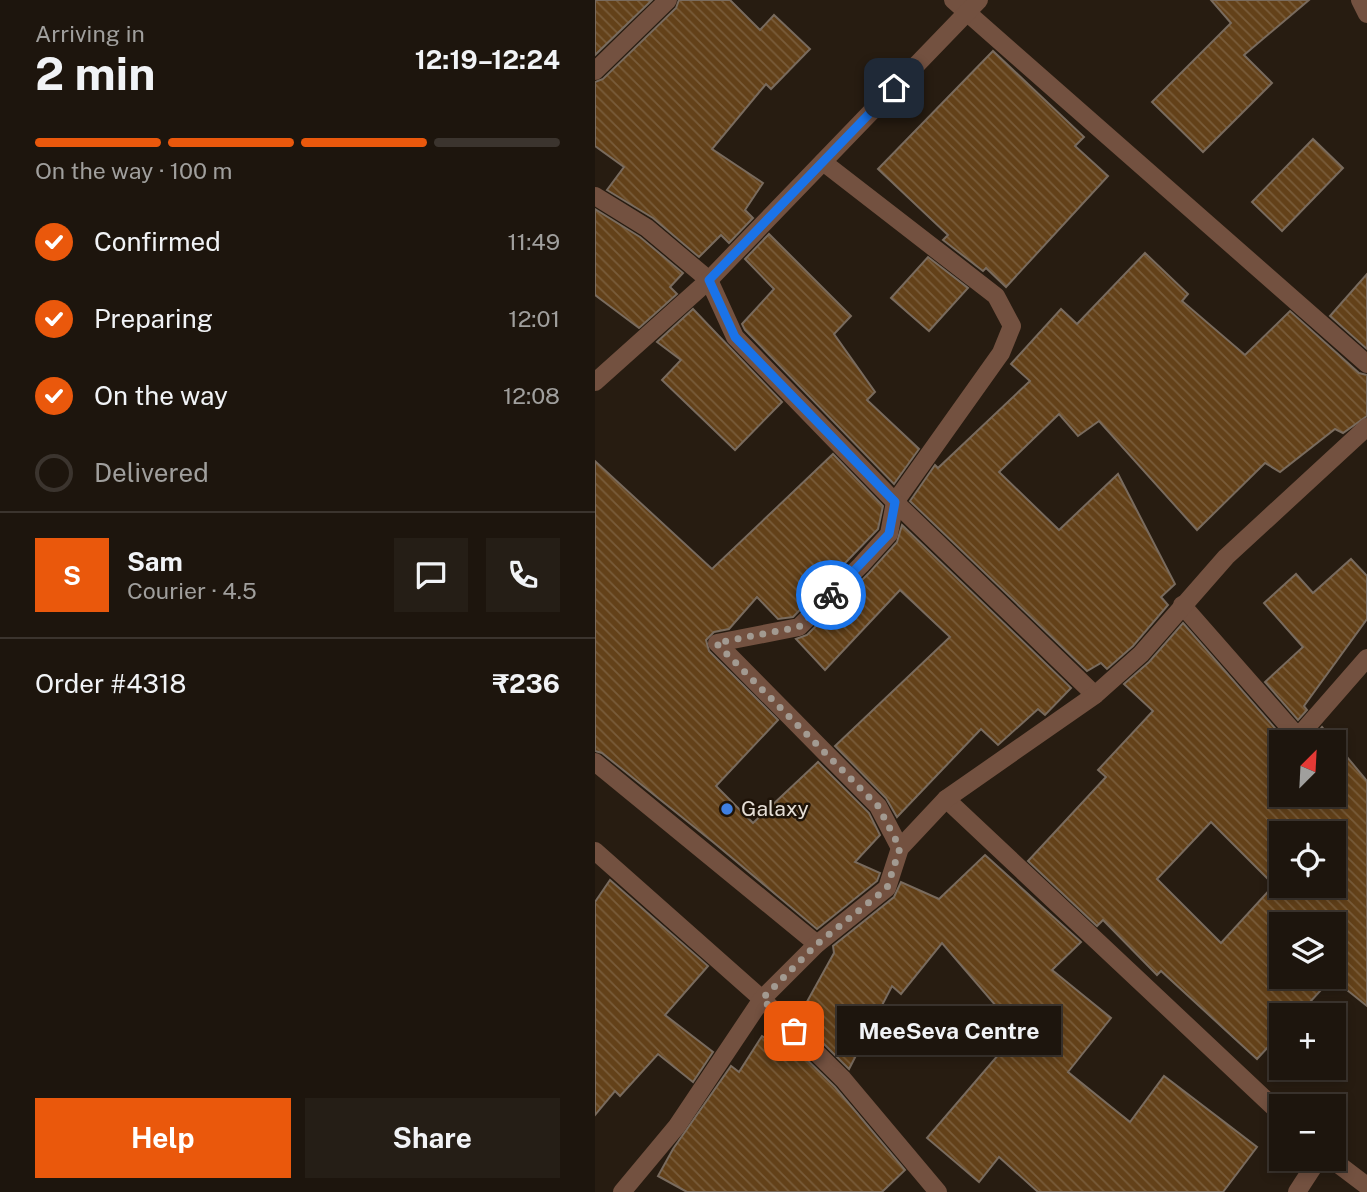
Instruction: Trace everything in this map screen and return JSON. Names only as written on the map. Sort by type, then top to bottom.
[{"type":"street","points":[[595,71],[668,0]]},
{"type":"street","points":[[595,382],[709,280],[823,162],[959,6],[979,0]]},
{"type":"street","points":[[1360,0],[1367,15]]},
{"type":"street","points":[[959,6],[1367,364]]},
{"type":"street","points":[[823,162],[996,296],[1012,326],[1001,353],[895,502],[889,534],[799,627],[716,643],[878,806],[900,848]]},
{"type":"street","points":[[595,196],[647,228],[709,280],[735,337],[895,502],[1095,695]]},
{"type":"street","points":[[622,1192],[677,1126],[762,999],[817,944],[887,888],[900,848],[946,799],[1095,695],[1141,654],[1226,556],[1367,427]]},
{"type":"street","points":[[1182,605],[1298,737],[1367,658]]},
{"type":"street","points":[[595,762],[817,944]]},
{"type":"street","points":[[946,799],[1269,1103]]},
{"type":"street","points":[[595,851],[762,999],[843,1079],[938,1192]]},
{"type":"street","points":[[1346,1170],[1367,1186]]},
{"type":"street","points":[[1297,1192],[1311,1171]]},
{"type":"building","points":[[595,0],[652,0],[595,55]]},
{"type":"building","points":[[679,0],[730,0],[760,30],[774,15],[810,49],[771,89],[766,84],[712,149],[763,183],[745,210],[753,218],[729,243],[721,235],[699,257],[653,218],[607,190],[624,167],[595,146],[595,82],[603,79],[676,8]]},
{"type":"building","points":[[1211,0],[1309,0],[1244,55],[1272,83],[1203,152],[1152,102],[1231,23]]},
{"type":"building","points":[[993,51],[1084,137],[1075,146],[1108,176],[1006,287],[986,268],[983,271],[943,240],[948,235],[878,169]]},
{"type":"building","points":[[1313,139],[1343,168],[1282,231],[1252,202]]},
{"type":"building","points":[[595,209],[640,237],[683,273],[670,287],[677,294],[639,328],[595,295]]},
{"type":"building","points":[[769,234],[851,316],[834,334],[875,392],[867,400],[919,449],[894,484],[742,324],[774,289],[745,259]]},
{"type":"building","points":[[1145,253],[1188,294],[1182,301],[1245,355],[1290,311],[1359,373],[1367,375],[1367,416],[1343,433],[1335,429],[1280,472],[1265,463],[1197,530],[1099,421],[1078,436],[1059,414],[999,472],[1059,530],[1118,474],[1175,584],[1161,597],[1168,605],[1133,646],[1107,669],[1101,663],[1087,671],[910,501],[935,465],[938,468],[1030,381],[1011,364],[1061,309],[1077,324]]},
{"type":"building","points":[[928,257],[968,288],[929,331],[891,298]]},
{"type":"building","points":[[1367,274],[1367,349],[1330,316]]},
{"type":"building","points":[[693,309],[782,402],[735,450],[662,380],[681,360],[657,342]]},
{"type":"building","points":[[833,454],[883,506],[878,529],[793,617],[778,619],[757,597],[729,629],[714,632],[706,640],[709,651],[778,720],[716,786],[753,823],[818,762],[869,813],[880,835],[855,862],[880,873],[877,881],[817,929],[602,753],[595,751],[595,461],[712,569]]},
{"type":"building","points":[[902,525],[1071,688],[1045,715],[1038,709],[998,745],[981,729],[897,817],[886,798],[835,746],[950,637],[900,590],[825,670],[796,639],[807,635],[869,573],[897,542]]},
{"type":"building","points":[[1351,559],[1367,576],[1367,619],[1304,706],[1307,710],[1298,720],[1265,682],[1303,647],[1264,603],[1296,574],[1313,593]]},
{"type":"building","points":[[1183,623],[1277,730],[1269,730],[1269,807],[1346,807],[1346,756],[1367,781],[1367,1006],[1346,989],[1346,912],[1269,912],[1269,989],[1322,989],[1309,1003],[1269,1003],[1269,1046],[1257,1059],[1161,971],[1157,975],[1103,920],[1097,926],[1028,861],[1106,777],[1098,770],[1153,711],[1124,684],[1149,662]],"holes":[[[1269,821],[1346,821],[1346,898],[1269,898],[1269,890],[1221,943],[1157,879],[1211,822],[1269,880]]]},
{"type":"building","points":[[985,855],[1081,942],[1052,970],[1111,1018],[1068,1072],[1130,1122],[1164,1076],[1257,1147],[1223,1192],[1038,1192],[999,1157],[979,1182],[927,1138],[1012,1039],[986,1020],[997,1007],[942,943],[901,994],[892,986],[849,1069],[798,1018],[834,953],[833,946],[894,897],[901,882],[939,899]]},
{"type":"building","points":[[610,880],[708,966],[665,1015],[713,1052],[693,1082],[658,1054],[620,1096],[615,1091],[595,1115],[595,902]]},
{"type":"building","points":[[762,1036],[782,1048],[786,1039],[835,1087],[905,1170],[882,1192],[687,1192],[658,1176],[673,1149],[731,1066],[739,1072]]},
{"type":"way so far","points":[[794,1031],[762,999],[817,944],[887,888],[900,848],[878,806],[716,643],[799,627],[831,595]]},
{"type":"place","name":"Galaxy","points":[[727,809]]},
{"type":"place","name":"MeeSeva Centre","points":[[794,1031]]},
{"type":"route","points":[[831,595],[889,534],[895,502],[735,337],[709,280],[894,88]]}]
